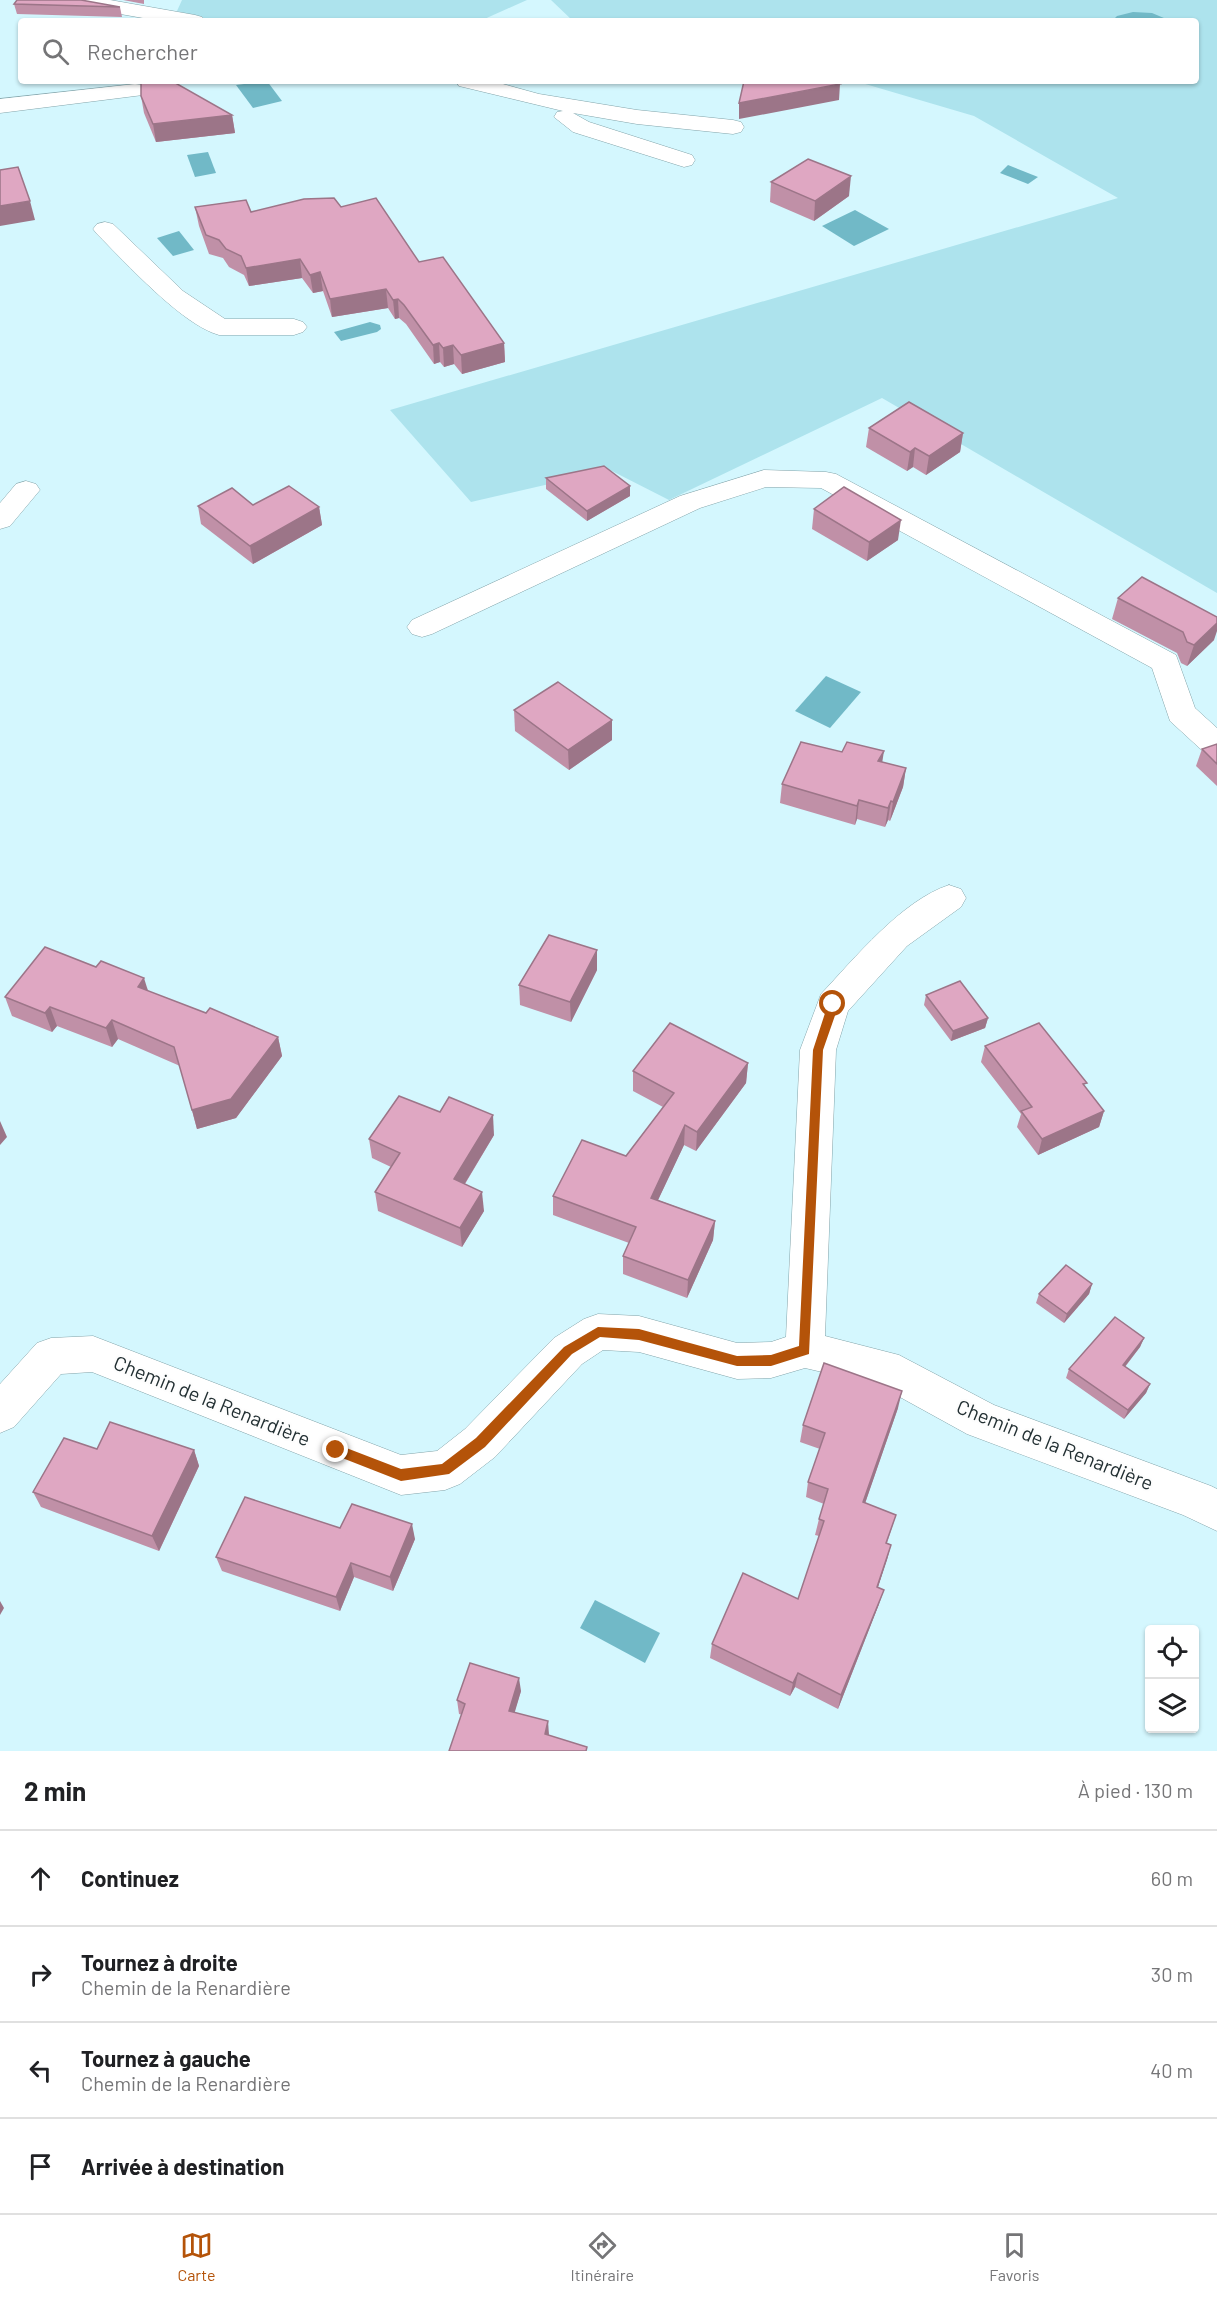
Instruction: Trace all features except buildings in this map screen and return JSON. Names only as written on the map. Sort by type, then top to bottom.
[{"type":"street","points":[[75,0],[178,18]]},
{"type":"street","points":[[478,84],[538,100],[637,117],[733,127]]},
{"type":"street","points":[[0,106],[135,90]]},
{"type":"street","points":[[538,100],[580,127],[684,160]]},
{"type":"street","points":[[105,229],[174,296],[219,327],[294,327]]},
{"type":"street","points":[[422,627],[690,501],[764,478],[826,480],[1165,662],[1181,713],[1217,746]]},
{"type":"street","points":[[0,520],[26,490]]},
{"type":"street","points":[[805,1350],[818,1050],[833,1004],[895,937],[949,898]]},
{"type":"street","name":"Chemin de la Renardière","points":[[0,1414],[51,1356],[93,1354],[401,1475],[445,1470],[480,1443],[568,1351],[598,1332],[639,1334],[737,1361],[771,1360],[805,1350],[885,1368],[981,1420],[1196,1500],[1217,1511]]},
{"type":"shaded area","points":[[182,0],[527,0],[487,18],[202,18],[177,11]]},
{"type":"shaded area","points":[[551,0],[1217,0],[1217,593],[882,398],[669,500],[610,470],[471,502],[390,410],[1118,198],[974,116],[865,84],[1199,84],[1199,18],[570,18]]},
{"type":"shaded area","points":[[1133,12],[1152,13],[1164,18],[1115,18]]},
{"type":"shaded area","points":[[269,84],[282,101],[253,108],[236,85]]},
{"type":"shaded area","points":[[208,152],[216,173],[195,177],[187,155]]},
{"type":"shaded area","points":[[1008,165],[1038,177],[1028,184],[1000,173]]},
{"type":"shaded area","points":[[855,210],[889,229],[854,246],[822,226]]},
{"type":"shaded area","points":[[179,231],[194,250],[173,256],[157,238]]},
{"type":"shaded area","points":[[370,322],[380,325],[381,329],[341,341],[334,332]]},
{"type":"shaded area","points":[[826,676],[861,692],[830,728],[795,711]]},
{"type":"shaded area","points":[[595,1600],[660,1633],[645,1663],[580,1628]]},
{"type":"route","points":[[336,1450],[401,1475],[445,1470],[480,1443],[568,1351],[598,1332],[639,1334],[737,1361],[771,1360],[805,1350],[818,1050],[833,1004]]}]
